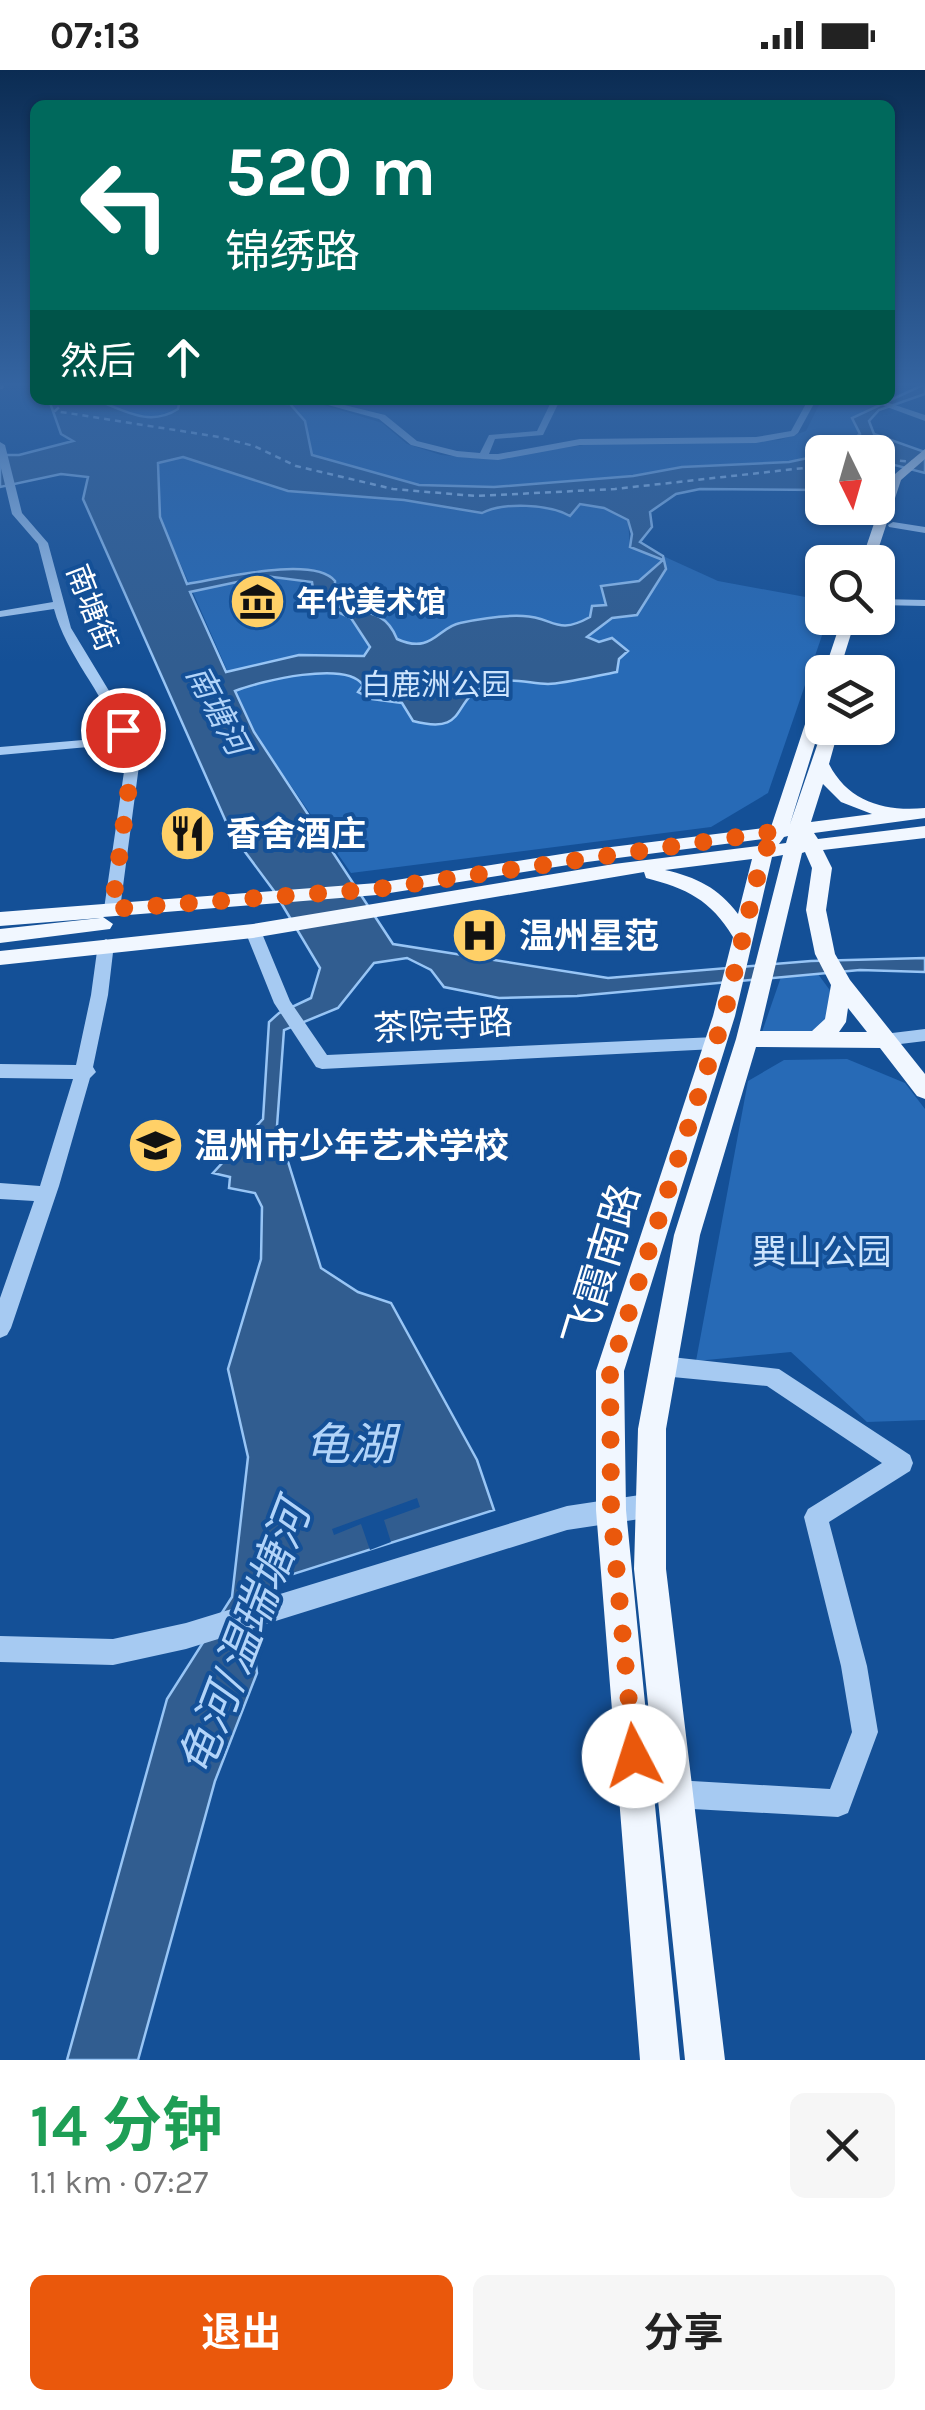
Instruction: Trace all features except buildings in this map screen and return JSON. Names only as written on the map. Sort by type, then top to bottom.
[{"type":"main road","points":[[875,545],[905,477]]},
{"type":"main road","points":[[895,515],[902,480],[907,477]]},
{"type":"main road","points":[[887,545],[893,525]]},
{"type":"main road","name":"飞霞南路","points":[[705,2060],[650,1568],[652,1429],[687,1235],[734,1030],[743,937],[763,853],[779,831],[807,745]]},
{"type":"main road","name":"飞霞南路","points":[[660,2060],[611,1510],[610,1371],[734,1030],[765,964],[826,745]]},
{"type":"main road","points":[[820,764],[831,786],[850,801],[877,811],[919,814]]},
{"type":"main road","points":[[0,958],[88,952],[106,944],[253,931],[614,870],[763,853],[798,839],[919,814]]},
{"type":"main road","points":[[0,919],[377,889],[779,831],[816,846],[925,832]]},
{"type":"main road","points":[[816,846],[823,876],[816,910],[825,954],[841,984],[925,1090]]},
{"type":"main road","points":[[614,870],[676,876],[706,889],[724,904],[743,937]]},
{"type":"main road","points":[[0,936],[164,917],[245,902]]},
{"type":"main road","points":[[0,946],[90,940],[106,944]]},
{"type":"main road","points":[[820,1036],[835,1022],[841,984]]},
{"type":"main road","points":[[734,1030],[884,1040]]},
{"type":"street","name":"南塘街","points":[[7,477],[18,514],[43,543],[58,605],[77,654],[116,714],[133,758],[112,909]]},
{"type":"street","points":[[893,525],[925,530]]},
{"type":"street","points":[[895,602],[925,603]]},
{"type":"street","points":[[0,614],[58,605]]},
{"type":"street","points":[[0,752],[126,740]]},
{"type":"street","name":"茶院寺路","points":[[253,931],[282,1003],[322,1062],[734,1030]]},
{"type":"street","points":[[0,1328],[87,1072],[106,944]]},
{"type":"street","points":[[884,1040],[925,1035]]},
{"type":"street","points":[[0,1070],[87,1072]]},
{"type":"street","points":[[0,1192],[45,1194]]},
{"type":"street","points":[[662,1366],[771,1376],[902,1463],[816,1517],[854,1666],[864,1732],[838,1803],[676,1794]]},
{"type":"street","points":[[0,1650],[113,1652],[186,1636],[567,1518],[652,1505]]},
{"type":"green space","name":"白鹿洲公园","points":[[159,477],[244,477],[288,491],[405,500],[455,510],[580,504],[605,508],[628,520],[630,547],[663,556],[718,581],[805,597],[805,635],[822,635],[815,655],[805,655],[805,685],[768,793],[711,827],[351,873],[254,732],[160,517]]},
{"type":"green space","points":[[390,477],[622,477],[494,487],[419,485]]},
{"type":"green space","points":[[818,974],[837,1000],[822,1031],[762,1032],[781,977]]},
{"type":"green space","name":"巽山公园","points":[[847,1059],[905,1083],[925,1109],[925,1420],[867,1422],[791,1352],[696,1361],[748,1081],[784,1060]]},
{"type":"water","points":[[0,477],[48,477],[0,487]]},
{"type":"water","points":[[87,477],[159,477],[160,517],[187,584],[287,569],[324,573],[335,581],[335,588],[323,596],[332,603],[382,618],[397,639],[419,644],[452,625],[492,618],[533,617],[562,625],[579,622],[590,617],[592,606],[606,605],[601,586],[639,581],[663,560],[630,547],[628,520],[604,508],[580,504],[570,516],[526,506],[482,513],[404,500],[288,491],[244,477],[390,477],[419,485],[494,487],[622,477],[805,477],[805,490],[700,489],[676,494],[650,512],[652,527],[640,542],[663,556],[666,569],[637,615],[612,618],[587,637],[599,642],[612,638],[628,651],[619,659],[617,672],[555,684],[495,682],[476,691],[452,720],[443,724],[413,721],[402,703],[372,699],[358,692],[363,685],[354,678],[339,674],[282,678],[235,691],[254,732],[393,944],[608,978],[811,961],[925,958],[925,972],[860,970],[577,996],[499,998],[444,987],[431,970],[407,958],[374,963],[338,1008],[284,1030],[277,1126],[321,1268],[358,1292],[391,1303],[477,1460],[494,1510],[246,1589],[257,1673],[215,1781],[138,2060],[67,2060],[167,1699],[232,1597],[248,1457],[228,1369],[261,1259],[262,1207],[255,1193],[229,1188],[230,1177],[213,1173],[263,1119],[269,1022],[311,998],[320,968],[274,891],[231,833],[83,499]],"holes":[[[265,576],[312,582],[315,602],[351,618],[370,647],[364,656],[299,655],[226,672],[190,592]]]},
{"type":"pier","points":[[417,1498],[420,1507],[384,1520],[391,1542],[370,1550],[361,1524],[334,1535],[332,1529]]},
{"type":"waterway","name":"龟河/温瑞塘河","points":[[250,1615],[269,1570]]},
{"type":"ferry route","points":[[342,477],[393,489],[476,496],[615,489],[724,477]]},
{"type":"place","name":"年代美术馆","points":[[257,602]]},
{"type":"place","name":"香舍酒庄","points":[[187,834]]},
{"type":"place","name":"温州星范","points":[[480,936]]},
{"type":"place","name":"温州市少年艺术学校","points":[[155,1146]]},
{"type":"route","points":[[123,730],[133,758],[112,909],[245,902],[377,889],[779,831],[763,853],[724,1016],[610,1371],[611,1510],[634,1756]]},
{"type":"water label","name":"南塘河","points":[[218,710]]},
{"type":"water label","name":"龟湖","points":[[350,1444]]}]
